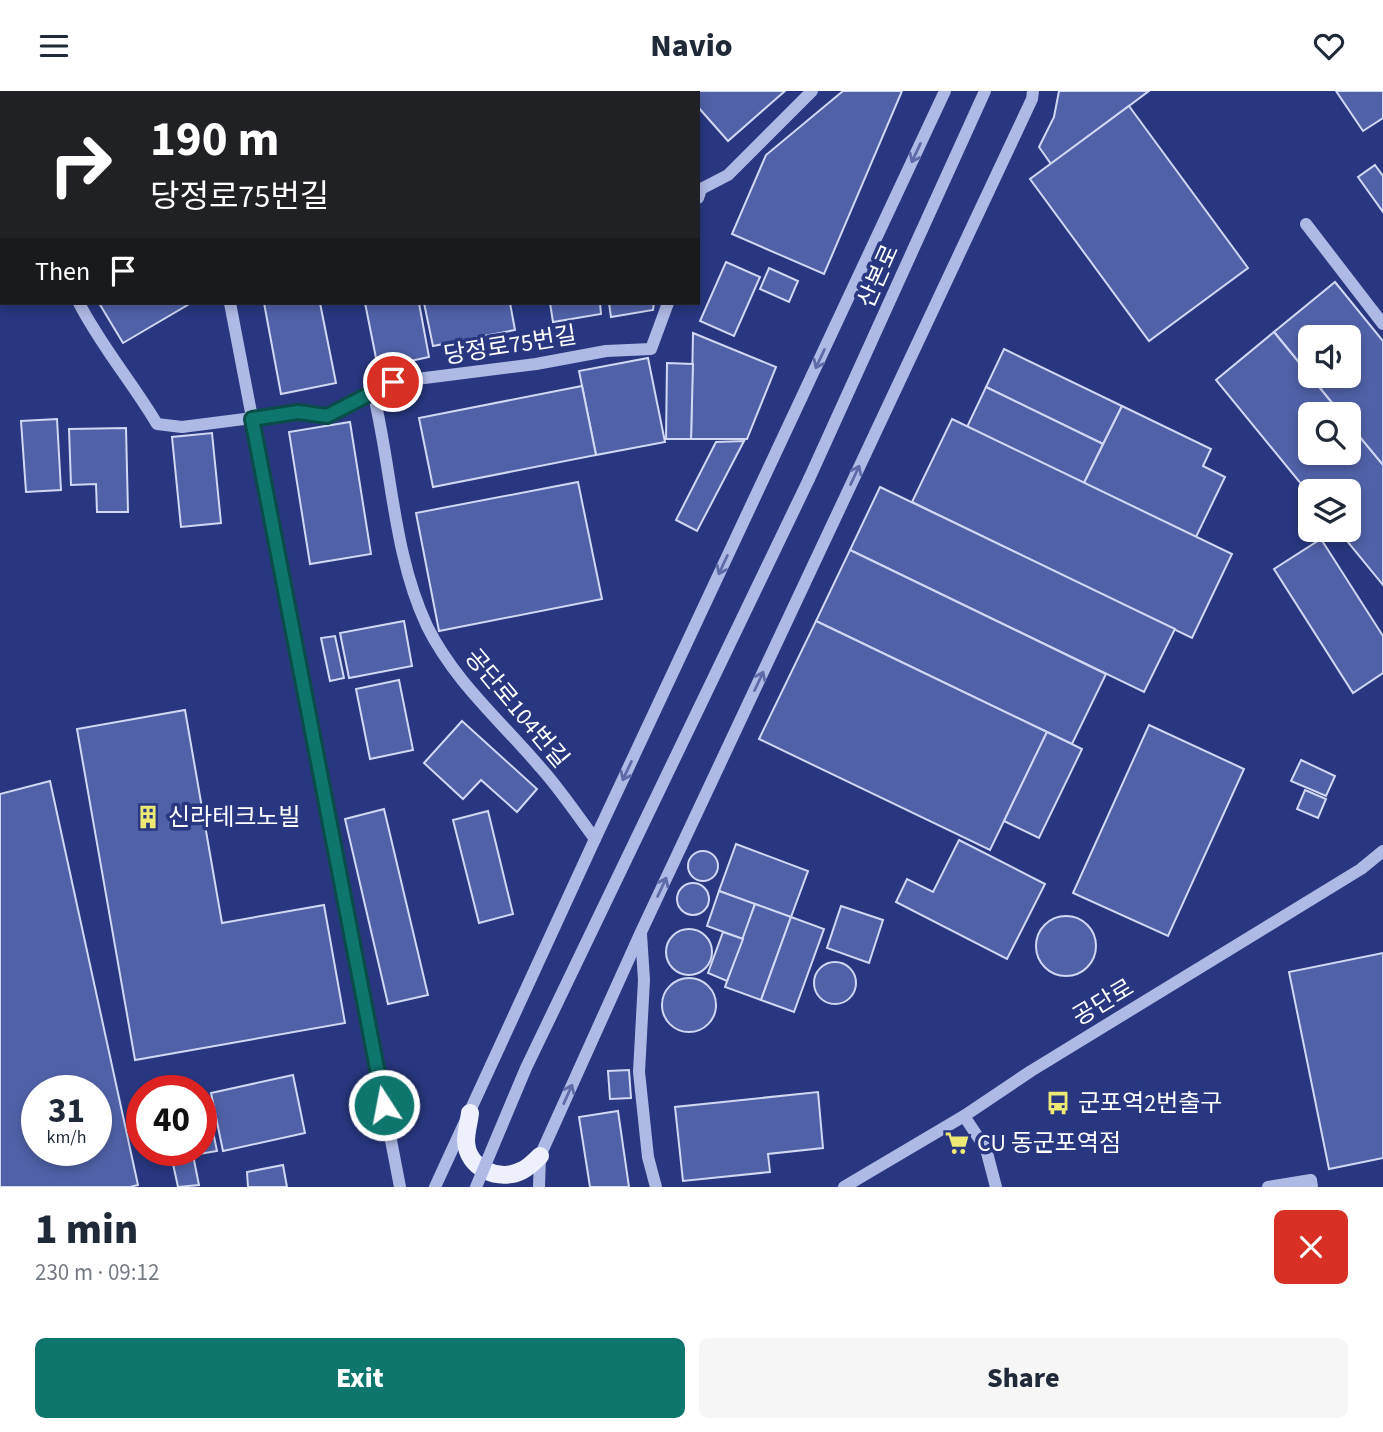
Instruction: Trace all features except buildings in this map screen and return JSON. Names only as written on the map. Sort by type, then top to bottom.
[{"type":"main road","points":[[470,1114],[466,1141],[470,1158],[480,1168],[490,1173],[522,1171],[540,1156]]},
{"type":"main road","points":[[525,1187],[540,1156]]},
{"type":"street","points":[[700,192],[729,175],[811,91]]},
{"type":"street","points":[[435,1187],[945,91]]},
{"type":"street","name":"산본로","points":[[476,1187],[526,1068],[809,479],[985,91]]},
{"type":"street","points":[[539,1187],[540,1156],[641,932],[1032,99],[1033,91]]},
{"type":"street","points":[[1306,224],[1383,324]]},
{"type":"street","name":"당정로75번길","points":[[80,305],[114,363],[137,390],[157,424],[182,427],[298,412],[327,416],[393,382],[536,365],[606,351],[651,349],[667,305]]},
{"type":"street","points":[[230,305],[400,1187]]},
{"type":"street","name":"공단로104번길","points":[[373,393],[408,574],[428,627],[467,687],[541,768],[595,839]]},
{"type":"street","name":"공단로","points":[[844,1187],[964,1116],[1031,1071],[1361,869],[1383,851]]},
{"type":"street","points":[[641,932],[644,981],[639,1072],[648,1157],[656,1187]]},
{"type":"street","points":[[964,1116],[986,1149],[996,1187]]},
{"type":"street","points":[[1268,1187],[1311,1180],[1312,1187]]},
{"type":"place","name":"신라테크노빌","points":[[148,817]]},
{"type":"place","name":"군포역2번출구","points":[[1058,1103]]},
{"type":"place","name":"CU 동군포역점","points":[[957,1143]]},
{"type":"route","points":[[384,1105],[252,419],[298,412],[327,416],[393,382]]}]
